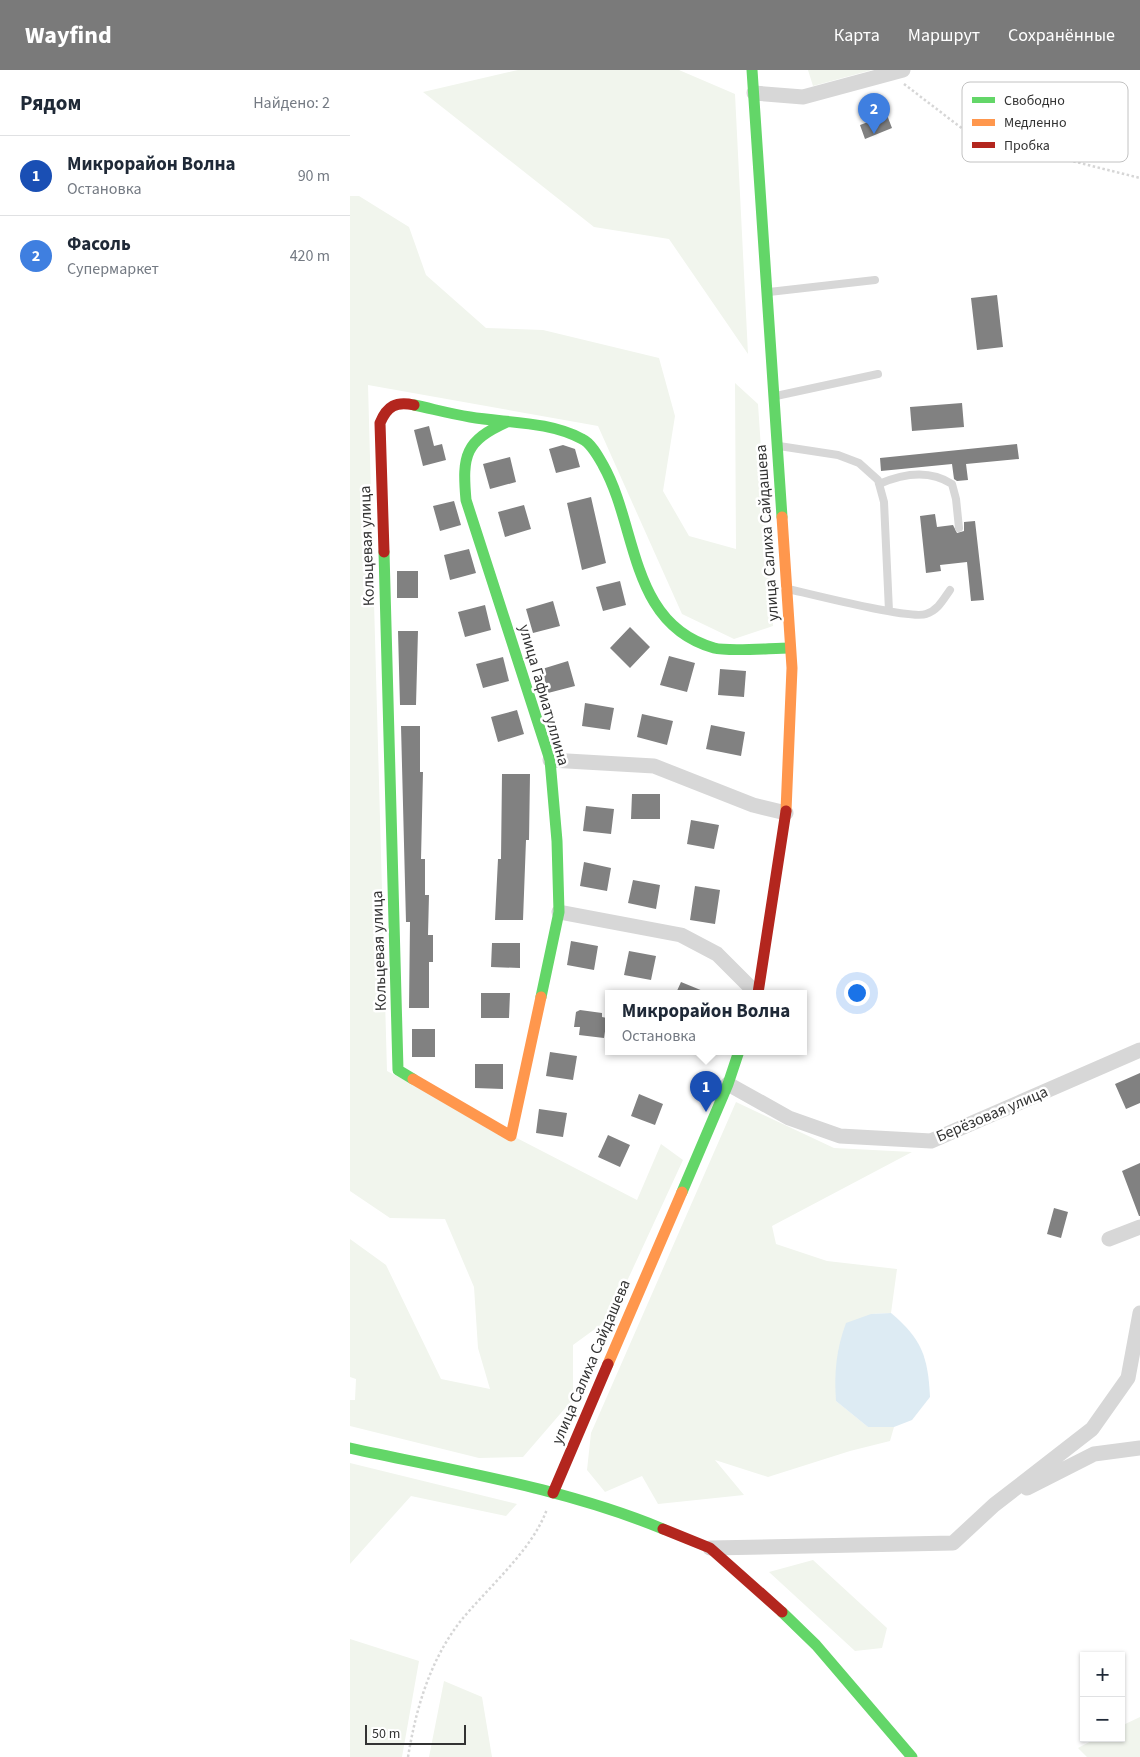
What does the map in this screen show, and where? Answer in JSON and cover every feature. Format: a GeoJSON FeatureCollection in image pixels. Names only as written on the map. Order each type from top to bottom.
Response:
{"type":"FeatureCollection","features":[{"type":"Feature","properties":{"kind":"street","name":"улица Салиха Сайдашева"},"geometry":{"type":"LineString","coordinates":[[752,70],[792,668],[786,812],[757,990]]}},
{"type":"Feature","properties":{"kind":"street"},"geometry":{"type":"LineString","coordinates":[[754,93],[804,97],[896,72]]}},
{"type":"Feature","properties":{"kind":"street","name":"Кольцевая улица"},"geometry":{"type":"LineString","coordinates":[[516,1120],[511,1136],[398,1070],[380,423],[385,411],[392,406],[408,404],[555,429],[583,439],[598,454],[610,479],[632,551],[649,592],[664,617],[684,634],[715,648],[790,648]]}},
{"type":"Feature","properties":{"kind":"street","name":"улица Гафиатуллина"},"geometry":{"type":"LineString","coordinates":[[507,422],[482,432],[468,449],[463,464],[466,500],[550,760],[557,840],[559,912],[516,1120]]}},
{"type":"Feature","properties":{"kind":"street"},"geometry":{"type":"LineString","coordinates":[[550,760],[654,766],[753,805],[786,812]]}},
{"type":"Feature","properties":{"kind":"street"},"geometry":{"type":"LineString","coordinates":[[559,912],[681,934],[717,954],[754,990]]}},
{"type":"Feature","properties":{"kind":"street","name":"Берёзовая улица"},"geometry":{"type":"LineString","coordinates":[[728,1084],[789,1118],[840,1136],[931,1141],[1140,1050]]}},
{"type":"Feature","properties":{"kind":"street","name":"улица Салиха Сайдашева"},"geometry":{"type":"LineString","coordinates":[[553,1493],[728,1084],[738,1055]]}},
{"type":"Feature","properties":{"kind":"street"},"geometry":{"type":"LineString","coordinates":[[1109,1239],[1140,1227]]}},
{"type":"Feature","properties":{"kind":"street"},"geometry":{"type":"LineString","coordinates":[[710,1548],[953,1543],[994,1505],[1092,1429],[1136,1376],[1140,1312]]}},
{"type":"Feature","properties":{"kind":"street"},"geometry":{"type":"LineString","coordinates":[[350,1448],[553,1493],[632,1516],[710,1548],[769,1599],[816,1645],[912,1757]]}},
{"type":"Feature","properties":{"kind":"street"},"geometry":{"type":"LineString","coordinates":[[994,1505],[1094,1454],[1140,1448]]}},
{"type":"Feature","properties":{"kind":"lane"},"geometry":{"type":"LineString","coordinates":[[767,292],[875,280]]}},
{"type":"Feature","properties":{"kind":"lane"},"geometry":{"type":"LineString","coordinates":[[774,396],[878,374]]}},
{"type":"Feature","properties":{"kind":"lane"},"geometry":{"type":"LineString","coordinates":[[777,446],[838,455],[859,463],[879,484],[884,502],[889,611]]}},
{"type":"Feature","properties":{"kind":"lane"},"geometry":{"type":"LineString","coordinates":[[879,484],[897,476],[925,475],[940,477],[952,484],[956,499],[959,528]]}},
{"type":"Feature","properties":{"kind":"lane"},"geometry":{"type":"LineString","coordinates":[[786,589],[905,615],[925,615],[940,605],[950,590]]}},
{"type":"Feature","properties":{"kind":"path"},"geometry":{"type":"LineString","coordinates":[[896,72],[962,128]]}},
{"type":"Feature","properties":{"kind":"path"},"geometry":{"type":"LineString","coordinates":[[1076,162],[1140,178]]}},
{"type":"Feature","properties":{"kind":"path"},"geometry":{"type":"LineString","coordinates":[[408,1757],[416,1710],[435,1662],[458,1624],[520,1553],[543,1521],[553,1493]]}},
{"type":"Feature","properties":{"kind":"shaded area"},"geometry":{"type":"Polygon","coordinates":[[[518,70],[679,70],[735,94],[748,354],[669,239],[594,227],[423,92],[518,70]]]}},
{"type":"Feature","properties":{"kind":"shaded area"},"geometry":{"type":"Polygon","coordinates":[[[808,70],[872,70],[813,86],[808,70]]]}},
{"type":"Feature","properties":{"kind":"shaded area"},"geometry":{"type":"Polygon","coordinates":[[[350,196],[359,196],[409,227],[426,275],[486,328],[543,330],[659,358],[675,416],[663,491],[689,536],[736,549],[735,383],[758,404],[773,626],[734,639],[682,614],[598,426],[368,385],[387,1071],[637,1200],[661,1144],[683,1160],[610,1318],[573,1345],[573,1399],[523,1457],[479,1458],[350,1426],[350,1400],[355,1400],[356,1379],[350,1377],[350,1239],[386,1265],[441,1379],[490,1389],[478,1348],[474,1287],[445,1219],[390,1218],[350,1191],[350,196]]]}},
{"type":"Feature","properties":{"kind":"shaded area"},"geometry":{"type":"Polygon","coordinates":[[[736,1102],[834,1148],[912,1152],[772,1226],[776,1244],[827,1261],[897,1269],[891,1313],[871,1314],[836,1401],[868,1427],[894,1427],[890,1441],[850,1451],[768,1477],[715,1460],[744,1495],[658,1504],[642,1476],[605,1492],[587,1470],[591,1433],[736,1102]]]}},
{"type":"Feature","properties":{"kind":"shaded area"},"geometry":{"type":"Polygon","coordinates":[[[891,1313],[910,1331],[921,1350],[925,1360],[930,1397],[912,1420],[894,1427],[868,1427],[836,1401],[835,1381],[838,1352],[846,1323],[871,1314],[891,1313]]]}},
{"type":"Feature","properties":{"kind":"shaded area"},"geometry":{"type":"Polygon","coordinates":[[[350,1463],[517,1504],[506,1516],[411,1496],[350,1564],[350,1463]]]}},
{"type":"Feature","properties":{"kind":"shaded area"},"geometry":{"type":"Polygon","coordinates":[[[813,1560],[887,1628],[882,1648],[855,1651],[769,1572],[813,1560]]]}},
{"type":"Feature","properties":{"kind":"shaded area"},"geometry":{"type":"Polygon","coordinates":[[[350,1639],[419,1661],[402,1757],[350,1757],[350,1639]]]}},
{"type":"Feature","properties":{"kind":"shaded area"},"geometry":{"type":"Polygon","coordinates":[[[444,1681],[482,1697],[492,1757],[429,1757],[444,1681]]]}},
{"type":"Feature","properties":{"kind":"shaded area"},"geometry":{"type":"Polygon","coordinates":[[[1140,1717],[1140,1757],[1087,1757],[1078,1748],[1089,1742],[1125,1742],[1125,1724],[1140,1717]]]}},
{"type":"Feature","properties":{"kind":"building"},"geometry":{"type":"Polygon","coordinates":[[[887,115],[892,128],[865,139],[860,125],[887,115]]]}},
{"type":"Feature","properties":{"kind":"building"},"geometry":{"type":"Polygon","coordinates":[[[997,295],[1003,347],[977,350],[971,298],[997,295]]]}},
{"type":"Feature","properties":{"kind":"building"},"geometry":{"type":"Polygon","coordinates":[[[962,403],[964,427],[912,431],[910,407],[962,403]]]}},
{"type":"Feature","properties":{"kind":"building"},"geometry":{"type":"Polygon","coordinates":[[[429,426],[434,446],[442,444],[446,460],[423,466],[414,430],[429,426]]]}},
{"type":"Feature","properties":{"kind":"building"},"geometry":{"type":"Polygon","coordinates":[[[1017,444],[1019,459],[966,464],[968,480],[957,481],[954,479],[952,464],[881,471],[880,458],[1017,444]]]}},
{"type":"Feature","properties":{"kind":"building"},"geometry":{"type":"Polygon","coordinates":[[[563,445],[575,449],[580,467],[556,473],[549,449],[563,445]]]}},
{"type":"Feature","properties":{"kind":"building"},"geometry":{"type":"Polygon","coordinates":[[[510,457],[516,482],[490,489],[483,464],[510,457]]]}},
{"type":"Feature","properties":{"kind":"building"},"geometry":{"type":"Polygon","coordinates":[[[591,497],[606,563],[582,570],[567,503],[591,497]]]}},
{"type":"Feature","properties":{"kind":"building"},"geometry":{"type":"Polygon","coordinates":[[[454,501],[461,525],[440,531],[433,506],[454,501]]]}},
{"type":"Feature","properties":{"kind":"building"},"geometry":{"type":"Polygon","coordinates":[[[524,505],[531,529],[505,537],[498,512],[524,505]]]}},
{"type":"Feature","properties":{"kind":"building"},"geometry":{"type":"Polygon","coordinates":[[[935,514],[937,527],[953,525],[957,533],[964,531],[964,522],[975,521],[984,600],[971,601],[967,562],[940,565],[941,571],[926,573],[920,516],[935,514]]]}},
{"type":"Feature","properties":{"kind":"building"},"geometry":{"type":"Polygon","coordinates":[[[469,549],[476,573],[450,580],[444,555],[469,549]]]}},
{"type":"Feature","properties":{"kind":"building"},"geometry":{"type":"Polygon","coordinates":[[[397,571],[418,571],[418,598],[397,598],[397,571]]]}},
{"type":"Feature","properties":{"kind":"building"},"geometry":{"type":"Polygon","coordinates":[[[620,581],[626,605],[603,611],[596,587],[620,581]]]}},
{"type":"Feature","properties":{"kind":"building"},"geometry":{"type":"Polygon","coordinates":[[[553,601],[560,626],[533,633],[526,609],[553,601]]]}},
{"type":"Feature","properties":{"kind":"building"},"geometry":{"type":"Polygon","coordinates":[[[485,605],[491,630],[465,637],[458,612],[485,605]]]}},
{"type":"Feature","properties":{"kind":"building"},"geometry":{"type":"Polygon","coordinates":[[[630,627],[650,647],[630,668],[610,648],[630,627]]]}},
{"type":"Feature","properties":{"kind":"building"},"geometry":{"type":"Polygon","coordinates":[[[398,631],[418,631],[416,705],[400,705],[398,631]]]}},
{"type":"Feature","properties":{"kind":"building"},"geometry":{"type":"Polygon","coordinates":[[[669,656],[695,663],[687,692],[660,685],[669,656]]]}},
{"type":"Feature","properties":{"kind":"building"},"geometry":{"type":"Polygon","coordinates":[[[503,657],[509,681],[483,688],[476,664],[503,657]]]}},
{"type":"Feature","properties":{"kind":"building"},"geometry":{"type":"Polygon","coordinates":[[[568,661],[575,686],[548,693],[542,669],[568,661]]]}},
{"type":"Feature","properties":{"kind":"building"},"geometry":{"type":"Polygon","coordinates":[[[720,669],[746,671],[744,697],[718,695],[720,669]]]}},
{"type":"Feature","properties":{"kind":"building"},"geometry":{"type":"Polygon","coordinates":[[[585,703],[614,708],[610,730],[582,726],[585,703]]]}},
{"type":"Feature","properties":{"kind":"building"},"geometry":{"type":"Polygon","coordinates":[[[517,710],[524,734],[498,742],[491,717],[517,710]]]}},
{"type":"Feature","properties":{"kind":"building"},"geometry":{"type":"Polygon","coordinates":[[[642,714],[673,721],[667,745],[637,737],[642,714]]]}},
{"type":"Feature","properties":{"kind":"building"},"geometry":{"type":"Polygon","coordinates":[[[711,725],[745,732],[741,756],[706,749],[711,725]]]}},
{"type":"Feature","properties":{"kind":"building"},"geometry":{"type":"Polygon","coordinates":[[[401,726],[420,726],[420,772],[423,772],[421,859],[425,859],[425,895],[429,895],[428,935],[433,935],[433,962],[429,962],[429,1008],[409,1008],[410,922],[406,922],[401,726]]]}},
{"type":"Feature","properties":{"kind":"building"},"geometry":{"type":"Polygon","coordinates":[[[502,774],[530,774],[529,840],[526,840],[523,920],[495,920],[498,859],[501,859],[502,774]]]}},
{"type":"Feature","properties":{"kind":"building"},"geometry":{"type":"Polygon","coordinates":[[[632,794],[660,794],[660,819],[631,819],[632,794]]]}},
{"type":"Feature","properties":{"kind":"building"},"geometry":{"type":"Polygon","coordinates":[[[586,806],[614,809],[611,834],[583,831],[586,806]]]}},
{"type":"Feature","properties":{"kind":"building"},"geometry":{"type":"Polygon","coordinates":[[[691,820],[719,825],[714,849],[687,844],[691,820]]]}},
{"type":"Feature","properties":{"kind":"building"},"geometry":{"type":"Polygon","coordinates":[[[584,862],[611,868],[607,891],[580,886],[584,862]]]}},
{"type":"Feature","properties":{"kind":"building"},"geometry":{"type":"Polygon","coordinates":[[[633,880],[660,885],[656,909],[628,903],[633,880]]]}},
{"type":"Feature","properties":{"kind":"building"},"geometry":{"type":"Polygon","coordinates":[[[695,886],[720,890],[715,924],[690,920],[695,886]]]}},
{"type":"Feature","properties":{"kind":"building"},"geometry":{"type":"Polygon","coordinates":[[[571,941],[598,946],[594,970],[567,965],[571,941]]]}},
{"type":"Feature","properties":{"kind":"building"},"geometry":{"type":"Polygon","coordinates":[[[492,943],[520,943],[520,968],[491,967],[492,943]]]}},
{"type":"Feature","properties":{"kind":"building"},"geometry":{"type":"Polygon","coordinates":[[[629,951],[656,956],[651,980],[624,975],[629,951]]]}},
{"type":"Feature","properties":{"kind":"building"},"geometry":{"type":"Polygon","coordinates":[[[681,982],[701,990],[677,990],[681,982]]]}},
{"type":"Feature","properties":{"kind":"building"},"geometry":{"type":"Polygon","coordinates":[[[481,993],[510,993],[509,1018],[481,1018],[481,993]]]}},
{"type":"Feature","properties":{"kind":"building"},"geometry":{"type":"Polygon","coordinates":[[[580,1010],[602,1013],[602,1017],[605,1018],[604,1038],[579,1035],[580,1027],[574,1027],[576,1012],[580,1010]]]}},
{"type":"Feature","properties":{"kind":"building"},"geometry":{"type":"Polygon","coordinates":[[[412,1029],[435,1029],[435,1057],[412,1057],[412,1029]]]}},
{"type":"Feature","properties":{"kind":"building"},"geometry":{"type":"Polygon","coordinates":[[[550,1052],[577,1056],[573,1080],[546,1076],[550,1052]]]}},
{"type":"Feature","properties":{"kind":"building"},"geometry":{"type":"Polygon","coordinates":[[[475,1064],[503,1064],[503,1089],[475,1088],[475,1064]]]}},
{"type":"Feature","properties":{"kind":"building"},"geometry":{"type":"Polygon","coordinates":[[[1140,1073],[1140,1103],[1126,1109],[1115,1084],[1140,1073]]]}},
{"type":"Feature","properties":{"kind":"building"},"geometry":{"type":"Polygon","coordinates":[[[639,1094],[663,1104],[655,1125],[631,1116],[639,1094]]]}},
{"type":"Feature","properties":{"kind":"building"},"geometry":{"type":"Polygon","coordinates":[[[539,1109],[567,1113],[563,1137],[536,1133],[539,1109]]]}},
{"type":"Feature","properties":{"kind":"building"},"geometry":{"type":"Polygon","coordinates":[[[608,1135],[630,1145],[620,1167],[598,1157],[608,1135]]]}},
{"type":"Feature","properties":{"kind":"building"},"geometry":{"type":"Polygon","coordinates":[[[1140,1163],[1140,1216],[1139,1216],[1122,1171],[1140,1163]]]}},
{"type":"Feature","properties":{"kind":"building"},"geometry":{"type":"Polygon","coordinates":[[[1054,1208],[1068,1212],[1061,1238],[1047,1234],[1054,1208]]]}},
{"type":"Feature","properties":{"kind":"traffic: fast"},"geometry":{"type":"LineString","coordinates":[[752,70],[782,517]]}},
{"type":"Feature","properties":{"kind":"traffic: fast"},"geometry":{"type":"LineString","coordinates":[[414,405],[470,417],[542,426],[569,433],[585,441],[603,465],[614,490],[640,571],[651,596],[666,618],[686,636],[714,648],[740,650],[790,648]]}},
{"type":"Feature","properties":{"kind":"traffic: fast"},"geometry":{"type":"LineString","coordinates":[[507,422],[482,436],[469,451],[466,461],[465,485],[466,500],[550,760],[557,841],[559,912],[541,997]]}},
{"type":"Feature","properties":{"kind":"traffic: fast"},"geometry":{"type":"LineString","coordinates":[[384,552],[398,1070],[413,1079]]}},
{"type":"Feature","properties":{"kind":"traffic: fast"},"geometry":{"type":"LineString","coordinates":[[682,1192],[728,1084],[738,1055]]}},
{"type":"Feature","properties":{"kind":"traffic: fast"},"geometry":{"type":"LineString","coordinates":[[350,1448],[548,1491],[587,1502],[663,1529]]}},
{"type":"Feature","properties":{"kind":"traffic: fast"},"geometry":{"type":"LineString","coordinates":[[782,1612],[816,1645],[912,1757]]}},
{"type":"Feature","properties":{"kind":"traffic: slow"},"geometry":{"type":"LineString","coordinates":[[782,517],[792,668],[786,811]]}},
{"type":"Feature","properties":{"kind":"traffic: slow"},"geometry":{"type":"LineString","coordinates":[[413,1079],[511,1136],[541,997]]}},
{"type":"Feature","properties":{"kind":"traffic: slow"},"geometry":{"type":"LineString","coordinates":[[608,1364],[682,1192]]}},
{"type":"Feature","properties":{"kind":"traffic: jam"},"geometry":{"type":"LineString","coordinates":[[384,552],[380,423],[386,412],[393,406],[397,404],[414,405]]}},
{"type":"Feature","properties":{"kind":"traffic: jam"},"geometry":{"type":"LineString","coordinates":[[758,990],[786,811]]}},
{"type":"Feature","properties":{"kind":"traffic: jam"},"geometry":{"type":"LineString","coordinates":[[553,1493],[608,1364]]}},
{"type":"Feature","properties":{"kind":"traffic: jam"},"geometry":{"type":"LineString","coordinates":[[663,1529],[710,1548],[782,1612]]}},
{"type":"Feature","properties":{"kind":"place","name":"Фасоль"},"geometry":{"type":"Point","coordinates":[874,134]}},
{"type":"Feature","properties":{"kind":"place","name":"Микрорайон Волна"},"geometry":{"type":"Point","coordinates":[706,1112]}}]}
